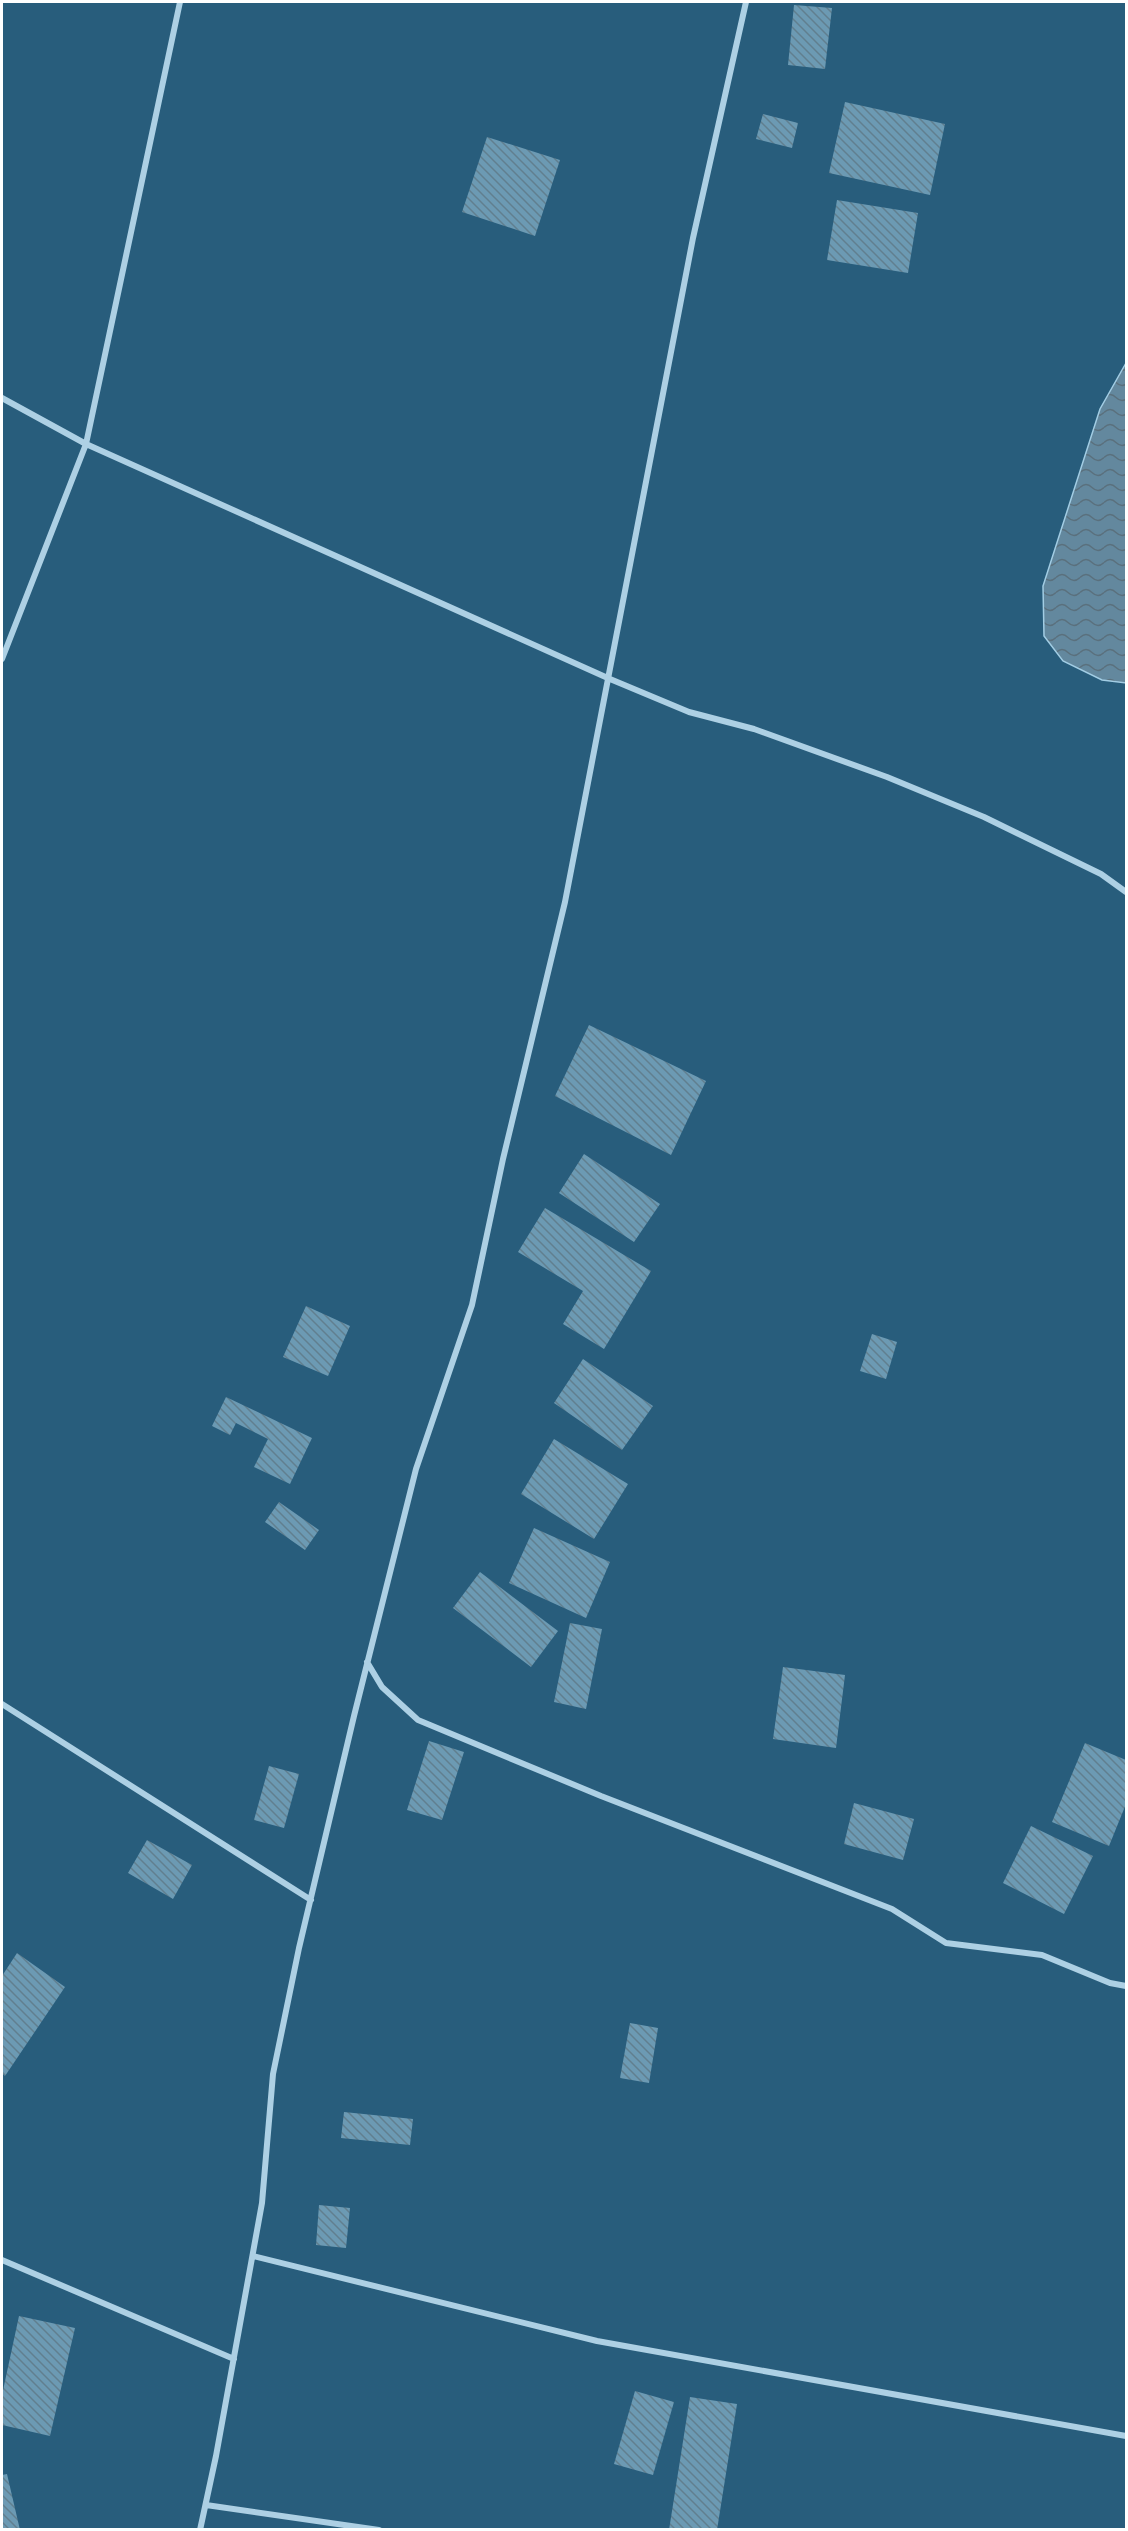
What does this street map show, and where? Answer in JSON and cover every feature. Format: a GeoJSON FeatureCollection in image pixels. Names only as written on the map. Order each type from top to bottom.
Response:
{"type":"FeatureCollection","features":[{"type":"Feature","properties":{"kind":"street"},"geometry":{"type":"LineString","coordinates":[[2,659],[86,444],[180,2]]}},
{"type":"Feature","properties":{"kind":"street"},"geometry":{"type":"LineString","coordinates":[[200,2529],[262,2203],[273,2074],[367,1662],[416,1469],[472,1305],[503,1159],[565,902],[610,679],[621,605],[693,238],[744,2]]}},
{"type":"Feature","properties":{"kind":"street"},"geometry":{"type":"LineString","coordinates":[[2,398],[86,444],[610,679],[689,712],[754,729],[887,777],[984,817],[1101,874],[1126,892]]}},
{"type":"Feature","properties":{"kind":"street"},"geometry":{"type":"LineString","coordinates":[[367,1662],[382,1687],[418,1720],[601,1796],[892,1909],[946,1943],[1042,1955],[1110,1983],[1126,1986]]}},
{"type":"Feature","properties":{"kind":"street"},"geometry":{"type":"LineString","coordinates":[[2,1704],[311,1900]]}},
{"type":"Feature","properties":{"kind":"street"},"geometry":{"type":"LineString","coordinates":[[253,2256],[597,2341],[1126,2436]]}},
{"type":"Feature","properties":{"kind":"street"},"geometry":{"type":"LineString","coordinates":[[2,2260],[234,2359]]}},
{"type":"Feature","properties":{"kind":"street"},"geometry":{"type":"LineString","coordinates":[[206,2505],[380,2529]]}},
{"type":"Feature","properties":{"kind":"water"},"geometry":{"type":"Polygon","coordinates":[[[1126,363],[1126,683],[1102,680],[1063,661],[1044,636],[1043,586],[1100,409],[1126,363]]]}},
{"type":"Feature","properties":{"kind":"building"},"geometry":{"type":"Polygon","coordinates":[[[794,5],[832,8],[825,69],[788,65],[794,5]]]}},
{"type":"Feature","properties":{"kind":"building"},"geometry":{"type":"Polygon","coordinates":[[[845,102],[945,124],[930,195],[829,173],[845,102]]]}},
{"type":"Feature","properties":{"kind":"building"},"geometry":{"type":"Polygon","coordinates":[[[763,114],[798,123],[792,148],[756,139],[763,114]]]}},
{"type":"Feature","properties":{"kind":"building"},"geometry":{"type":"Polygon","coordinates":[[[487,137],[560,160],[535,236],[462,212],[487,137]]]}},
{"type":"Feature","properties":{"kind":"building"},"geometry":{"type":"Polygon","coordinates":[[[837,200],[918,213],[908,273],[827,260],[837,200]]]}},
{"type":"Feature","properties":{"kind":"building"},"geometry":{"type":"Polygon","coordinates":[[[589,1025],[706,1081],[671,1155],[555,1096],[589,1025]]]}},
{"type":"Feature","properties":{"kind":"building"},"geometry":{"type":"Polygon","coordinates":[[[584,1154],[660,1204],[634,1242],[559,1193],[584,1154]]]}},
{"type":"Feature","properties":{"kind":"building"},"geometry":{"type":"Polygon","coordinates":[[[545,1208],[651,1271],[604,1349],[563,1324],[583,1291],[518,1252],[545,1208]]]}},
{"type":"Feature","properties":{"kind":"building"},"geometry":{"type":"Polygon","coordinates":[[[306,1306],[350,1326],[328,1376],[283,1357],[306,1306]]]}},
{"type":"Feature","properties":{"kind":"building"},"geometry":{"type":"Polygon","coordinates":[[[872,1334],[897,1342],[886,1379],[860,1371],[872,1334]]]}},
{"type":"Feature","properties":{"kind":"building"},"geometry":{"type":"Polygon","coordinates":[[[583,1359],[653,1406],[622,1450],[554,1403],[583,1359]]]}},
{"type":"Feature","properties":{"kind":"building"},"geometry":{"type":"Polygon","coordinates":[[[226,1397],[312,1438],[290,1484],[254,1467],[268,1439],[236,1423],[230,1435],[212,1426],[226,1397]]]}},
{"type":"Feature","properties":{"kind":"building"},"geometry":{"type":"Polygon","coordinates":[[[554,1439],[628,1484],[594,1539],[521,1494],[554,1439]]]}},
{"type":"Feature","properties":{"kind":"building"},"geometry":{"type":"Polygon","coordinates":[[[279,1502],[319,1530],[305,1550],[265,1522],[279,1502]]]}},
{"type":"Feature","properties":{"kind":"building"},"geometry":{"type":"Polygon","coordinates":[[[534,1528],[610,1562],[586,1618],[509,1583],[534,1528]]]}},
{"type":"Feature","properties":{"kind":"building"},"geometry":{"type":"Polygon","coordinates":[[[480,1572],[558,1631],[531,1667],[453,1608],[480,1572]]]}},
{"type":"Feature","properties":{"kind":"building"},"geometry":{"type":"Polygon","coordinates":[[[570,1623],[602,1629],[586,1709],[554,1702],[570,1623]]]}},
{"type":"Feature","properties":{"kind":"building"},"geometry":{"type":"Polygon","coordinates":[[[783,1667],[845,1675],[836,1748],[773,1739],[783,1667]]]}},
{"type":"Feature","properties":{"kind":"building"},"geometry":{"type":"Polygon","coordinates":[[[429,1741],[464,1752],[442,1820],[407,1810],[429,1741]]]}},
{"type":"Feature","properties":{"kind":"building"},"geometry":{"type":"Polygon","coordinates":[[[1085,1743],[1126,1760],[1126,1804],[1109,1846],[1052,1822],[1085,1743]]]}},
{"type":"Feature","properties":{"kind":"building"},"geometry":{"type":"Polygon","coordinates":[[[269,1766],[299,1774],[284,1828],[254,1820],[269,1766]]]}},
{"type":"Feature","properties":{"kind":"building"},"geometry":{"type":"Polygon","coordinates":[[[854,1803],[914,1819],[903,1860],[844,1844],[854,1803]]]}},
{"type":"Feature","properties":{"kind":"building"},"geometry":{"type":"Polygon","coordinates":[[[1031,1826],[1093,1856],[1064,1914],[1003,1883],[1031,1826]]]}},
{"type":"Feature","properties":{"kind":"building"},"geometry":{"type":"Polygon","coordinates":[[[147,1840],[192,1865],[173,1899],[128,1873],[147,1840]]]}},
{"type":"Feature","properties":{"kind":"building"},"geometry":{"type":"Polygon","coordinates":[[[17,1953],[65,1987],[5,2076],[2,2073],[2,1976],[17,1953]]]}},
{"type":"Feature","properties":{"kind":"building"},"geometry":{"type":"Polygon","coordinates":[[[630,2023],[658,2028],[649,2083],[620,2078],[630,2023]]]}},
{"type":"Feature","properties":{"kind":"building"},"geometry":{"type":"Polygon","coordinates":[[[344,2112],[413,2119],[410,2145],[341,2138],[344,2112]]]}},
{"type":"Feature","properties":{"kind":"building"},"geometry":{"type":"Polygon","coordinates":[[[319,2205],[350,2208],[346,2248],[316,2245],[319,2205]]]}},
{"type":"Feature","properties":{"kind":"building"},"geometry":{"type":"Polygon","coordinates":[[[19,2316],[75,2328],[50,2436],[2,2425],[2,2395],[19,2316]]]}},
{"type":"Feature","properties":{"kind":"building"},"geometry":{"type":"Polygon","coordinates":[[[635,2391],[674,2402],[653,2475],[614,2464],[635,2391]]]}},
{"type":"Feature","properties":{"kind":"building"},"geometry":{"type":"Polygon","coordinates":[[[690,2397],[737,2404],[717,2530],[669,2530],[690,2397]]]}},
{"type":"Feature","properties":{"kind":"building"},"geometry":{"type":"Polygon","coordinates":[[[7,2474],[20,2530],[2,2530],[2,2475],[7,2474]]]}}]}
